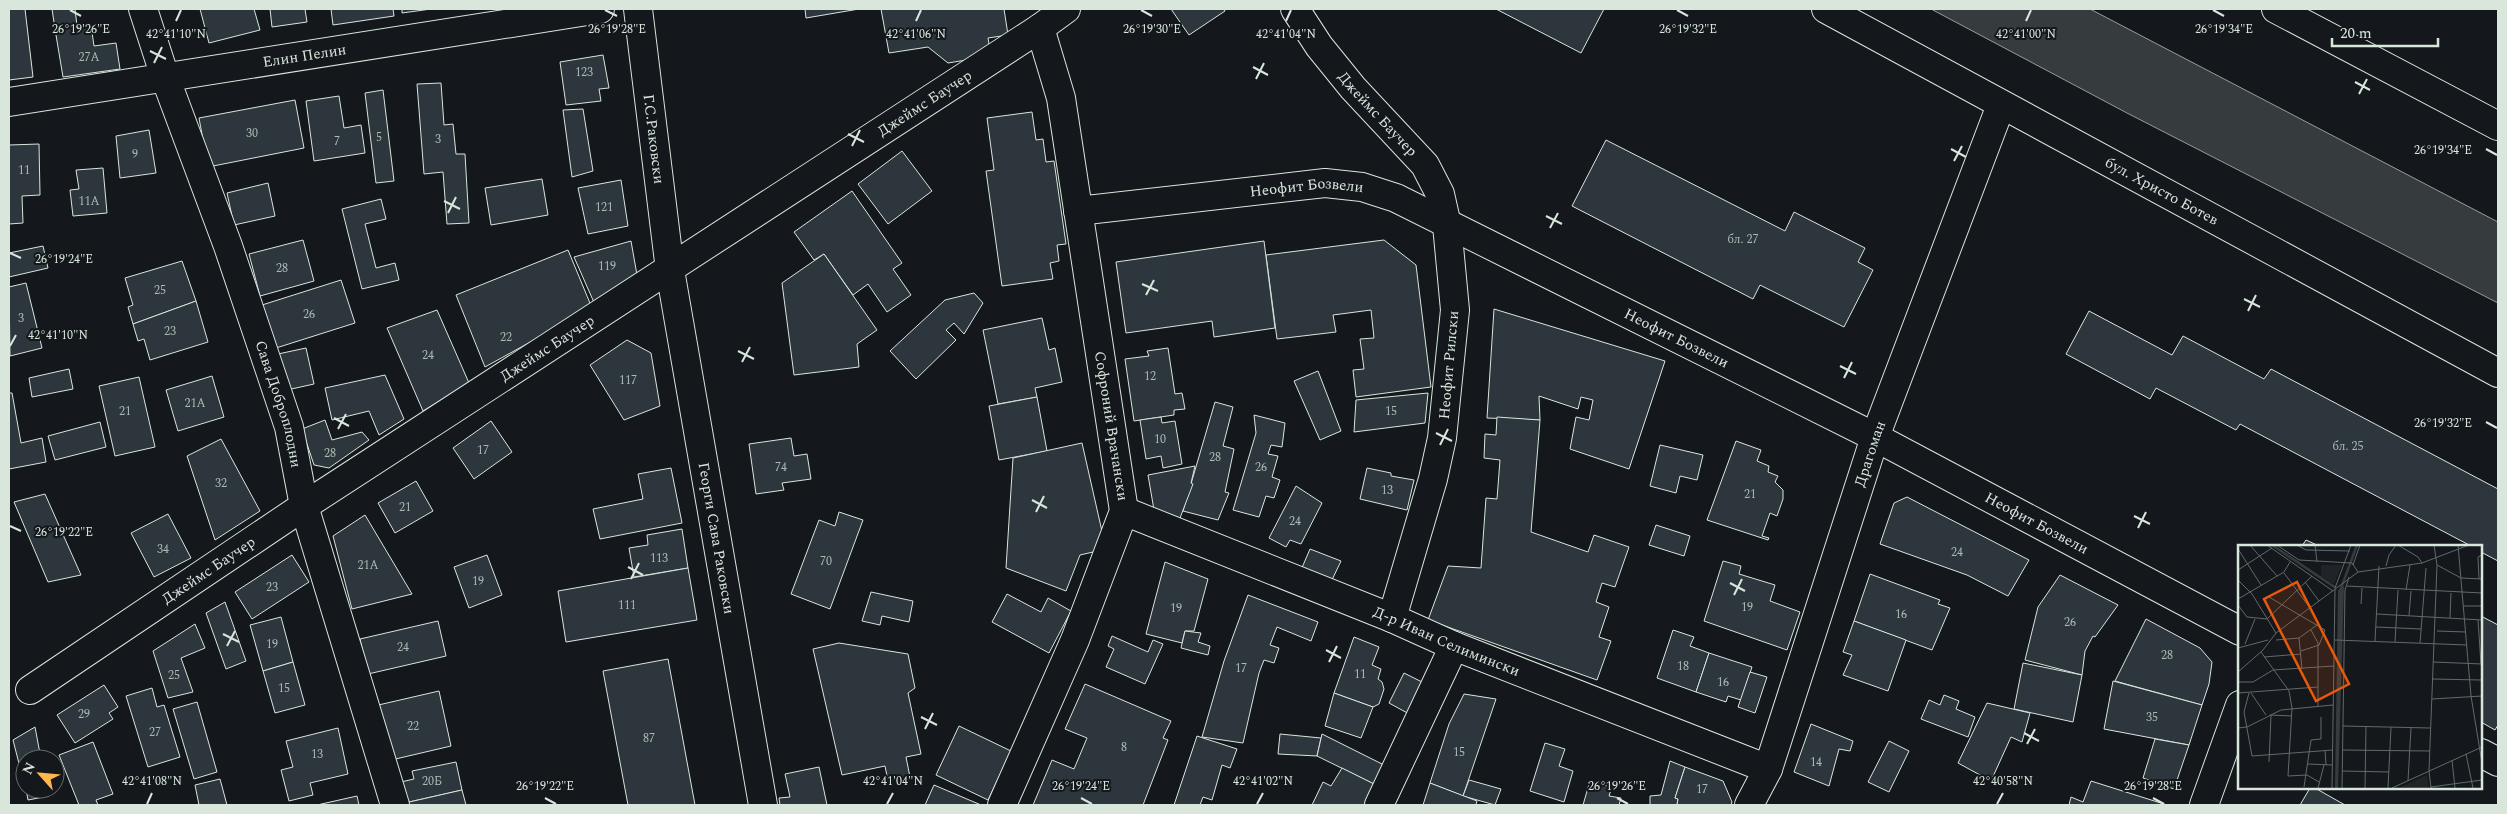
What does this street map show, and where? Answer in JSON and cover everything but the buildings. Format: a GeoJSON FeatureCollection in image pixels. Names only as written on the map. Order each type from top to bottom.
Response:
{"type":"FeatureCollection","features":[{"type":"Feature","properties":{"kind":"street","name":"Сава Доброплодни"},"geometry":{"type":"LineString","coordinates":[[143,9],[165,77],[228,246],[289,427],[304,506],[395,805]]}},
{"type":"Feature","properties":{"kind":"street","name":"Елин Пелин"},"geometry":{"type":"LineString","coordinates":[[9,102],[600,9]]}},
{"type":"Feature","properties":{"kind":"street","name":"Г.С.Раковски"},"geometry":{"type":"LineString","coordinates":[[638,9],[670,270]]}},
{"type":"Feature","properties":{"kind":"street","name":"Джеймс Баучер"},"geometry":{"type":"LineString","coordinates":[[30,690],[304,506],[670,270],[1040,28],[1066,9]]}},
{"type":"Feature","properties":{"kind":"street","name":"Джеймс Баучер"},"geometry":{"type":"LineString","coordinates":[[1295,9],[1319,46],[1353,88],[1425,165],[1440,194],[1446,225]]}},
{"type":"Feature","properties":{"kind":"street","name":"бул. Христо Ботев"},"geometry":{"type":"LineString","coordinates":[[1826,9],[2498,373]]}},
{"type":"Feature","properties":{"kind":"street"},"geometry":{"type":"LineString","coordinates":[[2276,9],[2498,126]]}},
{"type":"Feature","properties":{"kind":"street","name":"Софроний Врачански"},"geometry":{"type":"LineString","coordinates":[[1002,805],[1075,640],[1124,511],[1060,98],[1040,28]]}},
{"type":"Feature","properties":{"kind":"street","name":"Драгоман"},"geometry":{"type":"LineString","coordinates":[[1749,805],[1768,769],[1875,437],[2001,105]]}},
{"type":"Feature","properties":{"kind":"street","name":"Неофит Бозвели"},"geometry":{"type":"LineString","coordinates":[[1078,211],[1325,183],[1371,189],[1396,198],[1446,225],[1875,437],[2238,630]]}},
{"type":"Feature","properties":{"kind":"street","name":"Неофит Рилски"},"geometry":{"type":"LineString","coordinates":[[1392,618],[1433,479],[1442,438],[1455,310],[1446,225]]}},
{"type":"Feature","properties":{"kind":"street","name":"Георги Сава Раковски"},"geometry":{"type":"LineString","coordinates":[[670,270],[763,805]]}},
{"type":"Feature","properties":{"kind":"street","name":"Д-р Иван Селимински"},"geometry":{"type":"LineString","coordinates":[[1124,511],[1392,618],[1454,646],[1768,769]]}},
{"type":"Feature","properties":{"kind":"street"},"geometry":{"type":"LineString","coordinates":[[1379,805],[1454,646]]}},
{"type":"Feature","properties":{"kind":"street"},"geometry":{"type":"LineString","coordinates":[[2204,805],[2238,711]]}},
{"type":"Feature","properties":{"kind":"street"},"geometry":{"type":"LineString","coordinates":[[2482,754],[2498,762]]}},
{"type":"Feature","properties":{"kind":"shaded area"},"geometry":{"type":"Polygon","coordinates":[[[1931,9],[2090,9],[2498,222],[2498,303],[2127,113],[1931,9]]]}}]}
